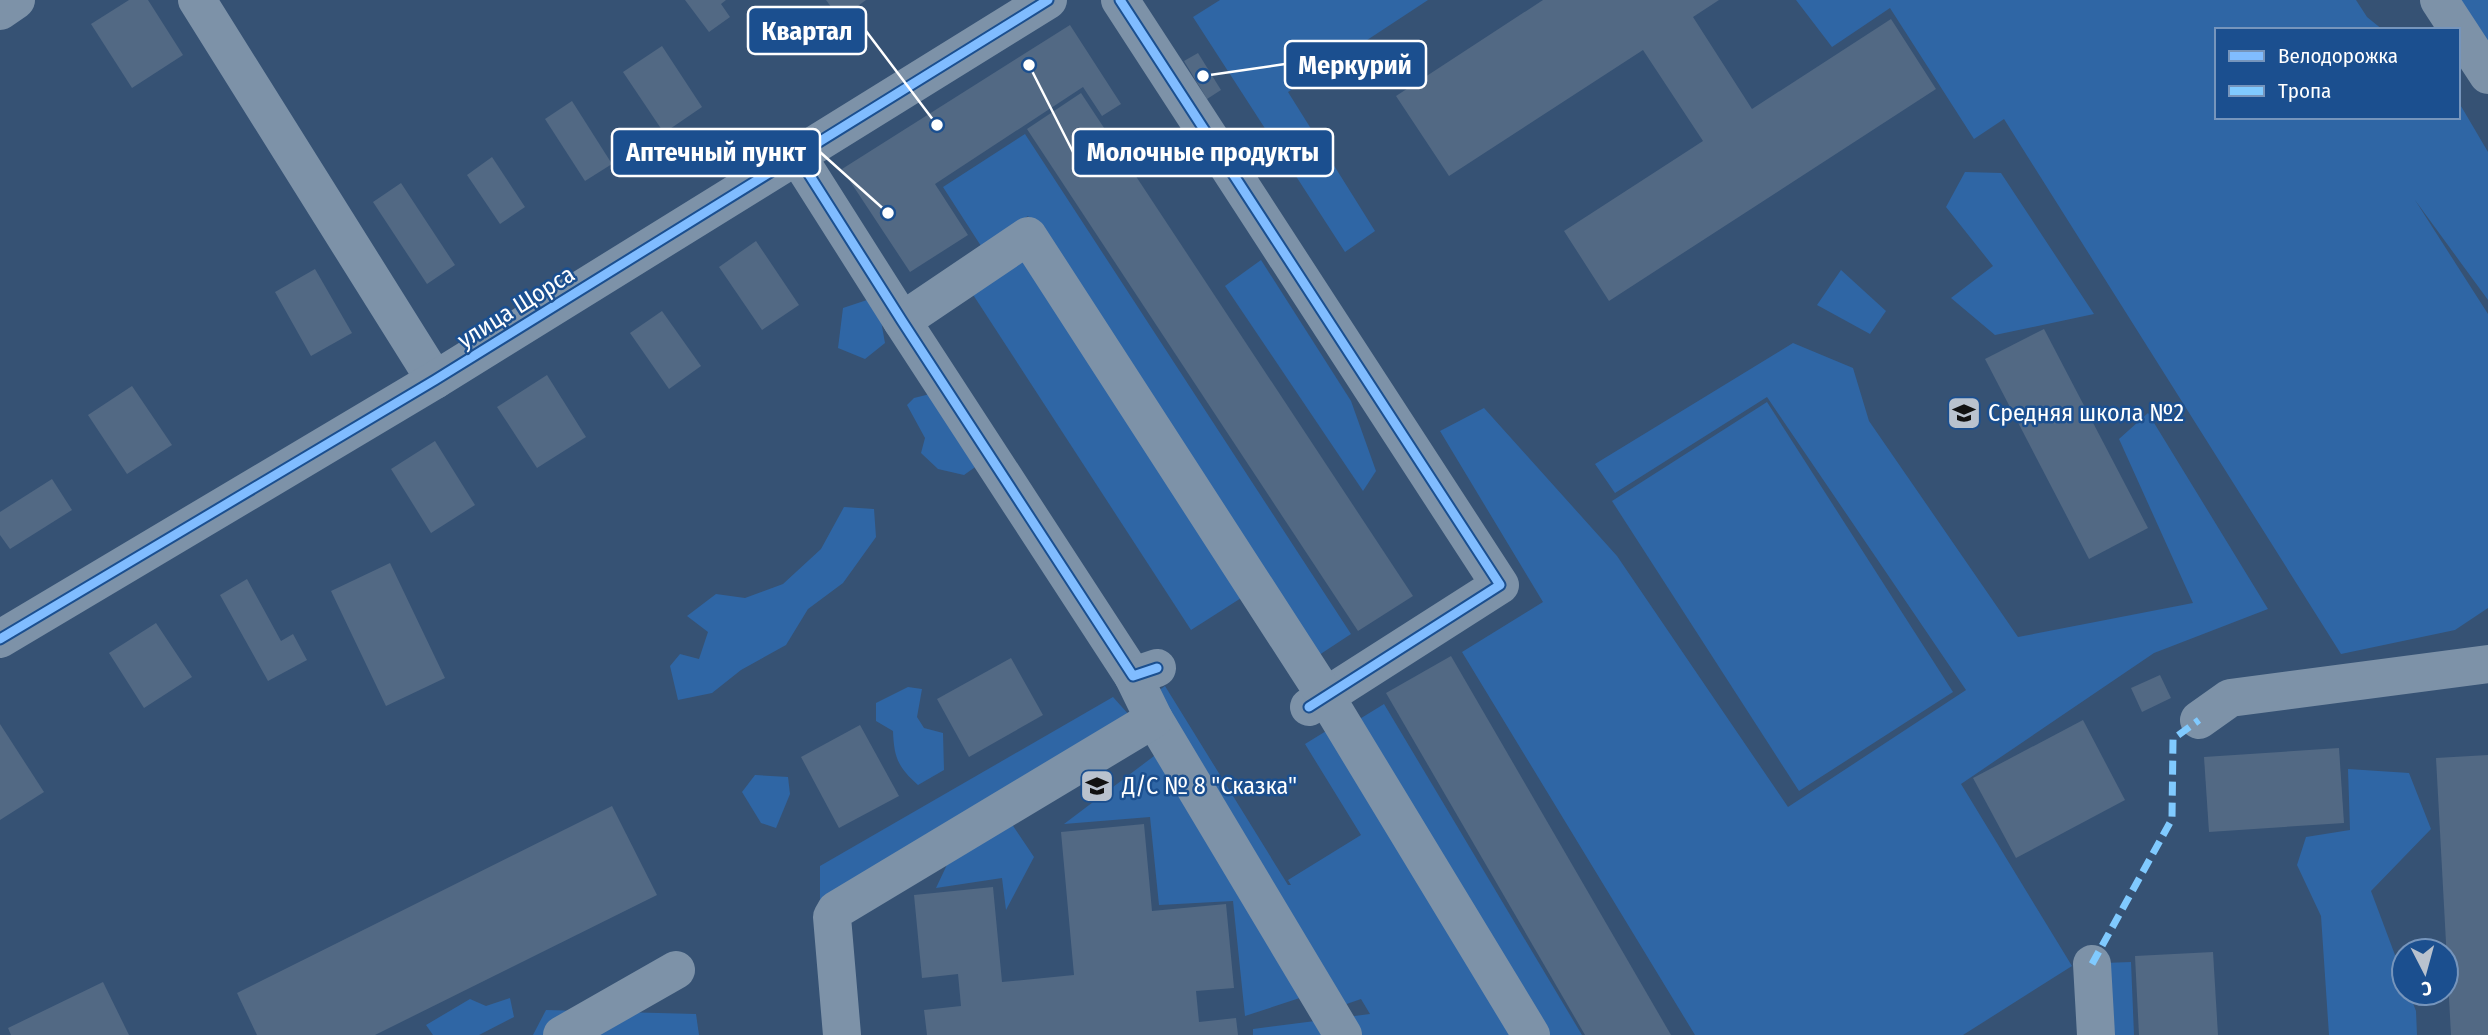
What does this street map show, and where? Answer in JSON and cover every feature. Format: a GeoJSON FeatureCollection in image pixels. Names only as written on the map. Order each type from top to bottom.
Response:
{"type":"FeatureCollection","features":[{"type":"Feature","properties":{"kind":"street"},"geometry":{"type":"LineString","coordinates":[[0,11],[16,0]]}},
{"type":"Feature","properties":{"kind":"street"},"geometry":{"type":"LineString","coordinates":[[197,0],[435,380]]}},
{"type":"Feature","properties":{"kind":"street","name":"улица Щорса"},"geometry":{"type":"LineString","coordinates":[[0,639],[435,380],[1048,0]]}},
{"type":"Feature","properties":{"kind":"street"},"geometry":{"type":"LineString","coordinates":[[1120,0],[1500,585],[1318,702]]}},
{"type":"Feature","properties":{"kind":"street"},"geometry":{"type":"LineString","coordinates":[[2439,0],[2457,28]]}},
{"type":"Feature","properties":{"kind":"street"},"geometry":{"type":"LineString","coordinates":[[2460,32],[2488,75]]}},
{"type":"Feature","properties":{"kind":"street"},"geometry":{"type":"LineString","coordinates":[[798,157],[902,321],[1145,672],[1154,719],[1343,1035]]}},
{"type":"Feature","properties":{"kind":"street"},"geometry":{"type":"LineString","coordinates":[[902,321],[1028,236],[1318,702],[1531,1035]]}},
{"type":"Feature","properties":{"kind":"street"},"geometry":{"type":"LineString","coordinates":[[2199,720],[2230,698],[2488,664]]}},
{"type":"Feature","properties":{"kind":"street"},"geometry":{"type":"LineString","coordinates":[[842,1035],[832,917],[836,910],[1154,719]]}},
{"type":"Feature","properties":{"kind":"street"},"geometry":{"type":"LineString","coordinates":[[2092,964],[2095,1035]]}},
{"type":"Feature","properties":{"kind":"street"},"geometry":{"type":"LineString","coordinates":[[562,1035],[676,970]]}},
{"type":"Feature","properties":{"kind":"shaded area"},"geometry":{"type":"Polygon","coordinates":[[[1220,0],[1428,0],[1288,92],[1375,231],[1345,252],[1193,17],[1220,0]]]}},
{"type":"Feature","properties":{"kind":"shaded area"},"geometry":{"type":"Polygon","coordinates":[[[1796,0],[2356,0],[2367,17],[2381,28],[2215,28],[2215,119],[2460,119],[2460,104],[2488,152],[2488,300],[2415,200],[2488,314],[2488,608],[2455,630],[2341,654],[2004,119],[1974,139],[1890,8],[1832,47],[1796,0]]]}},
{"type":"Feature","properties":{"kind":"shaded area"},"geometry":{"type":"Polygon","coordinates":[[[2454,0],[2488,0],[2488,51],[2454,0]]]}},
{"type":"Feature","properties":{"kind":"shaded area"},"geometry":{"type":"Polygon","coordinates":[[[1025,134],[1351,634],[1316,657],[1028,216],[981,246],[943,187],[1025,134]]]}},
{"type":"Feature","properties":{"kind":"shaded area"},"geometry":{"type":"Polygon","coordinates":[[[1965,172],[2001,173],[2094,314],[1995,335],[1951,298],[1993,266],[1946,207],[1965,172]]]}},
{"type":"Feature","properties":{"kind":"shaded area"},"geometry":{"type":"Polygon","coordinates":[[[1027,253],[1249,593],[1191,630],[970,290],[1027,253]]]}},
{"type":"Feature","properties":{"kind":"shaded area"},"geometry":{"type":"Polygon","coordinates":[[[1261,260],[1351,401],[1376,471],[1363,491],[1225,286],[1261,260]]]}},
{"type":"Feature","properties":{"kind":"shaded area"},"geometry":{"type":"Polygon","coordinates":[[[1841,270],[1886,311],[1870,334],[1817,305],[1841,270]]]}},
{"type":"Feature","properties":{"kind":"shaded area"},"geometry":{"type":"Polygon","coordinates":[[[867,300],[881,321],[885,343],[865,359],[838,348],[843,308],[867,300]]]}},
{"type":"Feature","properties":{"kind":"shaded area"},"geometry":{"type":"Polygon","coordinates":[[[1793,343],[1853,368],[1869,421],[2018,637],[2193,603],[2119,439],[2148,413],[2268,609],[2154,653],[1961,784],[2072,966],[1963,1035],[1695,1035],[1462,652],[1543,602],[1440,431],[1484,408],[1617,556],[1788,807],[1966,690],[1767,397],[1615,493],[1595,464],[1793,343]]]}},
{"type":"Feature","properties":{"kind":"shaded area"},"geometry":{"type":"Polygon","coordinates":[[[930,394],[978,465],[964,475],[938,469],[921,453],[925,438],[907,405],[914,398],[930,394]]]}},
{"type":"Feature","properties":{"kind":"shaded area"},"geometry":{"type":"Polygon","coordinates":[[[1767,402],[1953,692],[1799,791],[1612,501],[1767,402]]]}},
{"type":"Feature","properties":{"kind":"shaded area"},"geometry":{"type":"Polygon","coordinates":[[[844,507],[874,509],[876,537],[843,583],[808,609],[786,645],[741,670],[712,693],[678,700],[670,666],[680,654],[699,659],[708,632],[687,616],[716,594],[745,598],[783,584],[821,549],[844,507]]]}},
{"type":"Feature","properties":{"kind":"shaded area"},"geometry":{"type":"Polygon","coordinates":[[[1165,686],[1288,885],[1291,885],[1288,880],[1361,835],[1305,744],[1331,728],[1519,1035],[1253,1035],[1253,1029],[1370,1014],[1361,999],[1338,1007],[1150,697],[1165,686]]]}},
{"type":"Feature","properties":{"kind":"shaded area"},"geometry":{"type":"Polygon","coordinates":[[[908,687],[922,689],[917,717],[924,728],[943,733],[944,770],[918,785],[898,761],[893,731],[876,721],[876,703],[908,687]]]}},
{"type":"Feature","properties":{"kind":"shaded area"},"geometry":{"type":"Polygon","coordinates":[[[1113,697],[1130,716],[820,918],[820,866],[1113,697]]]}},
{"type":"Feature","properties":{"kind":"shaded area"},"geometry":{"type":"Polygon","coordinates":[[[1384,704],[1582,1035],[1546,1035],[1358,720],[1384,704]]]}},
{"type":"Feature","properties":{"kind":"shaded area"},"geometry":{"type":"Polygon","coordinates":[[[1158,753],[1312,994],[1245,1016],[1233,901],[1159,905],[1150,817],[1064,824],[1158,753]]]}},
{"type":"Feature","properties":{"kind":"shaded area"},"geometry":{"type":"Polygon","coordinates":[[[2348,769],[2409,773],[2431,829],[2371,891],[2390,942],[2390,1007],[2414,1007],[2417,1035],[2329,1035],[2321,916],[2297,865],[2306,837],[2350,830],[2348,769]]]}},
{"type":"Feature","properties":{"kind":"shaded area"},"geometry":{"type":"Polygon","coordinates":[[[755,775],[788,777],[790,794],[776,828],[761,823],[742,792],[755,775]]]}},
{"type":"Feature","properties":{"kind":"shaded area"},"geometry":{"type":"Polygon","coordinates":[[[1003,811],[1034,857],[1006,910],[1002,878],[936,888],[953,852],[1003,811]]]}},
{"type":"Feature","properties":{"kind":"shaded area"},"geometry":{"type":"Polygon","coordinates":[[[2131,962],[2134,1035],[2107,1035],[2104,963],[2131,962]]]}},
{"type":"Feature","properties":{"kind":"shaded area"},"geometry":{"type":"Polygon","coordinates":[[[510,998],[514,1017],[479,1035],[433,1035],[426,1025],[470,999],[486,1006],[510,998]]]}},
{"type":"Feature","properties":{"kind":"shaded area"},"geometry":{"type":"Polygon","coordinates":[[[546,1010],[696,1014],[699,1035],[533,1035],[546,1010]]]}},
{"type":"Feature","properties":{"kind":"building"},"geometry":{"type":"Polygon","coordinates":[[[129,0],[148,0],[183,55],[132,88],[91,24],[129,0]]]}},
{"type":"Feature","properties":{"kind":"building"},"geometry":{"type":"Polygon","coordinates":[[[685,0],[726,0],[721,4],[730,17],[709,32],[685,0]]]}},
{"type":"Feature","properties":{"kind":"building"},"geometry":{"type":"Polygon","coordinates":[[[826,0],[866,0],[840,19],[826,0]]]}},
{"type":"Feature","properties":{"kind":"building"},"geometry":{"type":"Polygon","coordinates":[[[1543,0],[1719,0],[1693,17],[1752,109],[1891,19],[1936,89],[1609,301],[1564,231],[1703,141],[1643,50],[1449,176],[1396,96],[1543,0]]]}},
{"type":"Feature","properties":{"kind":"building"},"geometry":{"type":"Polygon","coordinates":[[[1070,25],[1121,104],[1102,116],[1083,87],[935,184],[968,235],[910,272],[842,169],[1070,25]]]}},
{"type":"Feature","properties":{"kind":"building"},"geometry":{"type":"Polygon","coordinates":[[[662,46],[702,107],[664,133],[623,72],[662,46]]]}},
{"type":"Feature","properties":{"kind":"building"},"geometry":{"type":"Polygon","coordinates":[[[1198,53],[1221,90],[1207,99],[1184,61],[1198,53]]]}},
{"type":"Feature","properties":{"kind":"building"},"geometry":{"type":"Polygon","coordinates":[[[1081,93],[1413,596],[1358,631],[1027,129],[1081,93]]]}},
{"type":"Feature","properties":{"kind":"building"},"geometry":{"type":"Polygon","coordinates":[[[572,101],[612,164],[585,181],[545,119],[572,101]]]}},
{"type":"Feature","properties":{"kind":"building"},"geometry":{"type":"Polygon","coordinates":[[[492,157],[525,207],[500,224],[467,175],[492,157]]]}},
{"type":"Feature","properties":{"kind":"building"},"geometry":{"type":"Polygon","coordinates":[[[401,183],[455,265],[427,284],[373,202],[401,183]]]}},
{"type":"Feature","properties":{"kind":"building"},"geometry":{"type":"Polygon","coordinates":[[[756,241],[799,305],[762,330],[719,267],[756,241]]]}},
{"type":"Feature","properties":{"kind":"building"},"geometry":{"type":"Polygon","coordinates":[[[315,269],[352,333],[311,356],[275,292],[315,269]]]}},
{"type":"Feature","properties":{"kind":"building"},"geometry":{"type":"Polygon","coordinates":[[[662,311],[701,366],[669,389],[630,333],[662,311]]]}},
{"type":"Feature","properties":{"kind":"building"},"geometry":{"type":"Polygon","coordinates":[[[2044,329],[2148,528],[2089,559],[1985,359],[2044,329]]]}},
{"type":"Feature","properties":{"kind":"building"},"geometry":{"type":"Polygon","coordinates":[[[547,375],[586,437],[537,468],[497,407],[547,375]]]}},
{"type":"Feature","properties":{"kind":"building"},"geometry":{"type":"Polygon","coordinates":[[[132,386],[172,445],[127,474],[88,415],[132,386]]]}},
{"type":"Feature","properties":{"kind":"building"},"geometry":{"type":"Polygon","coordinates":[[[435,441],[475,505],[431,533],[391,469],[435,441]]]}},
{"type":"Feature","properties":{"kind":"building"},"geometry":{"type":"Polygon","coordinates":[[[52,479],[72,510],[10,549],[0,535],[0,512],[52,479]]]}},
{"type":"Feature","properties":{"kind":"building"},"geometry":{"type":"Polygon","coordinates":[[[390,563],[445,678],[386,706],[331,591],[390,563]]]}},
{"type":"Feature","properties":{"kind":"building"},"geometry":{"type":"Polygon","coordinates":[[[247,579],[281,641],[293,634],[307,660],[268,681],[220,595],[247,579]]]}},
{"type":"Feature","properties":{"kind":"building"},"geometry":{"type":"Polygon","coordinates":[[[156,623],[192,677],[144,708],[109,653],[156,623]]]}},
{"type":"Feature","properties":{"kind":"building"},"geometry":{"type":"Polygon","coordinates":[[[1451,656],[1671,1035],[1585,1035],[1386,693],[1451,656]]]}},
{"type":"Feature","properties":{"kind":"building"},"geometry":{"type":"Polygon","coordinates":[[[1011,658],[1043,715],[969,757],[937,699],[1011,658]]]}},
{"type":"Feature","properties":{"kind":"building"},"geometry":{"type":"Polygon","coordinates":[[[2160,675],[2171,698],[2142,712],[2131,688],[2160,675]]]}},
{"type":"Feature","properties":{"kind":"building"},"geometry":{"type":"Polygon","coordinates":[[[2083,720],[2125,800],[2016,858],[1973,778],[2083,720]]]}},
{"type":"Feature","properties":{"kind":"building"},"geometry":{"type":"Polygon","coordinates":[[[0,724],[44,792],[0,820],[0,724]]]}},
{"type":"Feature","properties":{"kind":"building"},"geometry":{"type":"Polygon","coordinates":[[[860,725],[899,796],[839,828],[801,757],[860,725]]]}},
{"type":"Feature","properties":{"kind":"building"},"geometry":{"type":"Polygon","coordinates":[[[2339,748],[2344,823],[2209,832],[2204,757],[2339,748]]]}},
{"type":"Feature","properties":{"kind":"building"},"geometry":{"type":"Polygon","coordinates":[[[2488,755],[2488,1035],[2451,1035],[2449,1007],[2460,1007],[2460,937],[2446,937],[2436,758],[2488,755]]]}},
{"type":"Feature","properties":{"kind":"building"},"geometry":{"type":"Polygon","coordinates":[[[612,806],[657,895],[375,1035],[257,1035],[237,993],[612,806]]]}},
{"type":"Feature","properties":{"kind":"building"},"geometry":{"type":"Polygon","coordinates":[[[1144,824],[1152,911],[1226,904],[1234,988],[1196,991],[1199,1022],[1236,1018],[1238,1035],[927,1035],[924,1010],[961,1006],[958,974],[922,978],[914,895],[993,887],[1002,982],[1074,975],[1061,832],[1144,824]]]}},
{"type":"Feature","properties":{"kind":"building"},"geometry":{"type":"Polygon","coordinates":[[[2213,952],[2218,1035],[2139,1035],[2135,956],[2213,952]]]}},
{"type":"Feature","properties":{"kind":"building"},"geometry":{"type":"Polygon","coordinates":[[[103,982],[129,1035],[11,1035],[8,1028],[103,982]]]}},
{"type":"Feature","properties":{"kind":"marked path"},"geometry":{"type":"LineString","coordinates":[[2092,964],[2172,819],[2173,739],[2199,720]]}},
{"type":"Feature","properties":{"kind":"cycle path"},"geometry":{"type":"LineString","coordinates":[[0,639],[435,380],[1048,0]]}},
{"type":"Feature","properties":{"kind":"cycle path"},"geometry":{"type":"LineString","coordinates":[[1120,0],[1500,585],[1309,707]]}},
{"type":"Feature","properties":{"kind":"cycle path"},"geometry":{"type":"LineString","coordinates":[[798,157],[1133,676],[1157,668]]}},
{"type":"Feature","properties":{"kind":"place","name":"Молочные продукты"},"geometry":{"type":"Point","coordinates":[1029,65]}},
{"type":"Feature","properties":{"kind":"place","name":"Меркурий"},"geometry":{"type":"Point","coordinates":[1203,76]}},
{"type":"Feature","properties":{"kind":"place","name":"Квартал"},"geometry":{"type":"Point","coordinates":[937,125]}},
{"type":"Feature","properties":{"kind":"place","name":"Аптечный пункт"},"geometry":{"type":"Point","coordinates":[888,213]}},
{"type":"Feature","properties":{"kind":"place","name":"Средняя школа №2"},"geometry":{"type":"Point","coordinates":[1964,413]}},
{"type":"Feature","properties":{"kind":"place","name":"Д/С № 8 \"Сказка\""},"geometry":{"type":"Point","coordinates":[1097,786]}}]}
